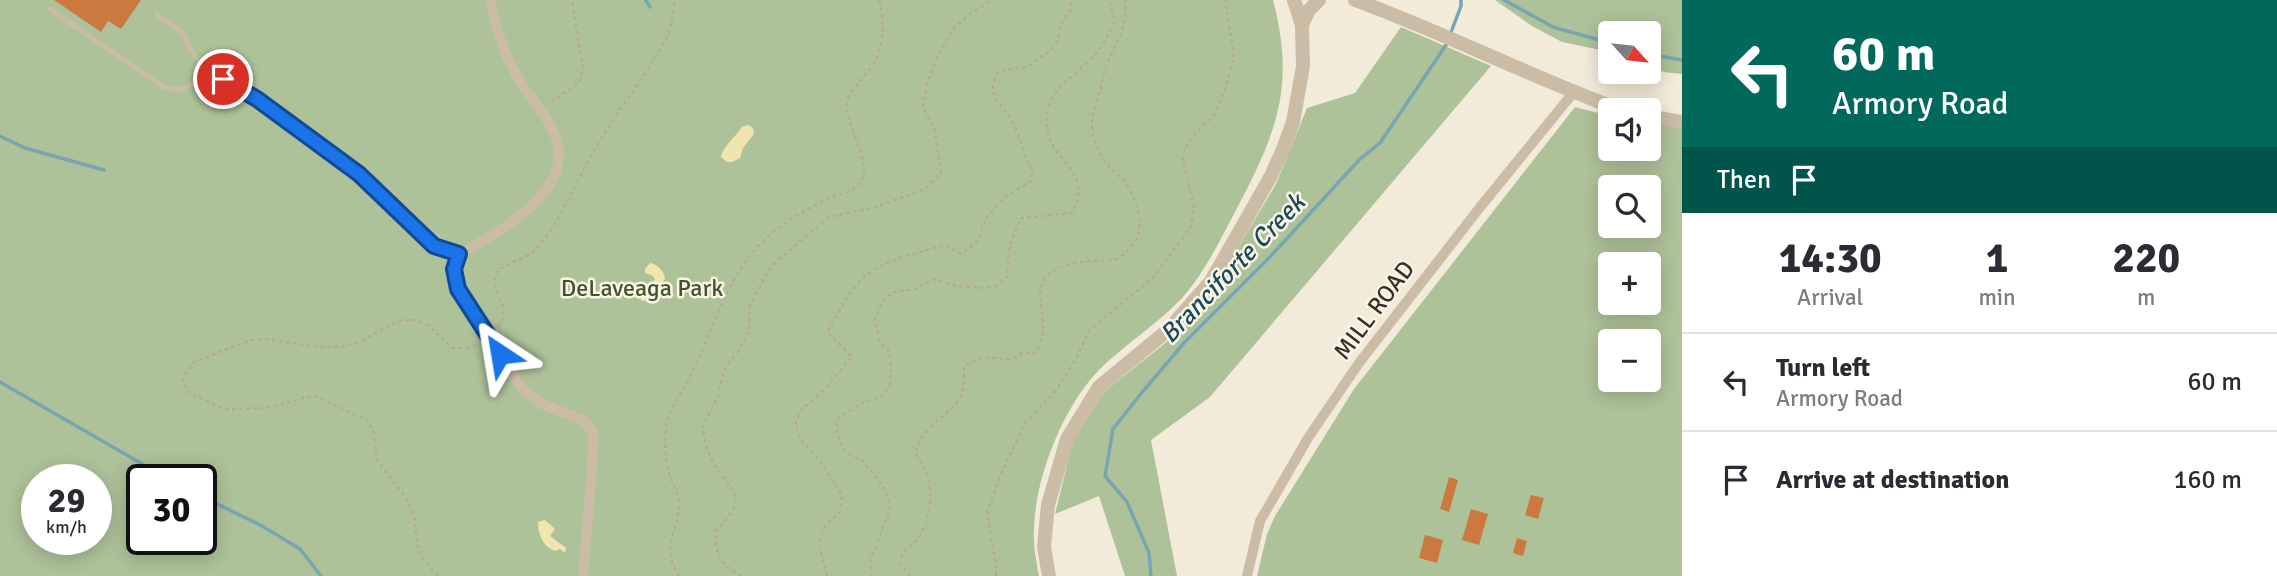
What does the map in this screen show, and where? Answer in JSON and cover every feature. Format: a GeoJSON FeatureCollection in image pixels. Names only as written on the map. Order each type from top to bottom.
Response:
{"type":"FeatureCollection","features":[{"type":"Feature","properties":{"kind":"street"},"geometry":{"type":"LineString","coordinates":[[490,0],[503,46],[519,80],[548,123],[559,147],[558,163],[540,198],[515,221],[459,254],[454,269],[458,289],[523,390],[542,404],[585,421],[593,433],[583,576]]}},
{"type":"Feature","properties":{"kind":"street"},"geometry":{"type":"LineString","coordinates":[[1049,576],[1044,547],[1048,505],[1067,439],[1099,387],[1168,330],[1211,281],[1283,149],[1295,113],[1303,66],[1302,25],[1294,0]]}},
{"type":"Feature","properties":{"kind":"street"},"geometry":{"type":"LineString","coordinates":[[1302,25],[1309,10],[1319,0]]}},
{"type":"Feature","properties":{"kind":"street"},"geometry":{"type":"LineString","coordinates":[[1355,0],[1399,16],[1598,102]]}},
{"type":"Feature","properties":{"kind":"street"},"geometry":{"type":"LineString","coordinates":[[205,69],[257,99],[359,174],[434,246],[459,254]]}},
{"type":"Feature","properties":{"kind":"street","name":"MILL ROAD"},"geometry":{"type":"LineString","coordinates":[[1247,576],[1260,522],[1308,438],[1359,363],[1573,93]]}},
{"type":"Feature","properties":{"kind":"street"},"geometry":{"type":"LineString","coordinates":[[1661,118],[1682,122]]}},
{"type":"Feature","properties":{"kind":"lane"},"geometry":{"type":"LineString","coordinates":[[50,9],[164,87],[175,91],[190,87],[205,69],[190,49],[183,33],[157,15]]}},
{"type":"Feature","properties":{"kind":"path"},"geometry":{"type":"LineString","coordinates":[[548,123],[551,117],[550,103],[579,83],[583,69],[572,0]]}},
{"type":"Feature","properties":{"kind":"path"},"geometry":{"type":"LineString","coordinates":[[438,576],[418,551],[414,515],[406,498],[377,460],[374,433],[367,420],[318,397],[307,397],[266,408],[224,409],[190,393],[184,386],[184,376],[189,366],[200,358],[255,339],[340,347],[360,342],[392,324],[409,320],[429,326],[453,348],[472,346],[489,336],[505,315],[495,286],[496,272],[531,253],[553,225],[599,141],[666,39],[675,0]]}},
{"type":"Feature","properties":{"kind":"path"},"geometry":{"type":"LineString","coordinates":[[679,576],[670,548],[679,505],[666,456],[665,435],[669,411],[690,377],[727,295],[756,249],[775,230],[824,201],[850,190],[862,180],[862,157],[847,103],[853,89],[873,66],[880,50],[883,24],[879,0]]}},
{"type":"Feature","properties":{"kind":"path"},"geometry":{"type":"LineString","coordinates":[[741,576],[728,569],[716,554],[715,531],[731,515],[736,499],[731,484],[711,459],[702,428],[718,396],[724,369],[750,331],[750,305],[772,265],[829,217],[875,207],[925,189],[941,172],[934,127],[923,108],[927,83],[939,53],[954,29],[970,13],[992,0]]}},
{"type":"Feature","properties":{"kind":"path"},"geometry":{"type":"LineString","coordinates":[[827,576],[819,540],[829,521],[840,512],[842,495],[815,454],[803,443],[795,425],[800,411],[824,390],[852,357],[827,332],[849,296],[868,274],[898,260],[945,245],[961,254],[977,242],[986,218],[1004,198],[1031,181],[1032,169],[1025,158],[1023,146],[993,91],[994,79],[999,71],[1029,66],[1049,51],[1057,42],[1062,23],[1070,12],[1071,0]]}},
{"type":"Feature","properties":{"kind":"path"},"geometry":{"type":"LineString","coordinates":[[872,576],[870,561],[890,510],[889,498],[863,461],[842,448],[836,428],[839,417],[866,401],[881,397],[890,385],[889,351],[880,342],[875,320],[883,300],[894,292],[915,289],[934,279],[969,287],[998,285],[1007,277],[1009,247],[1021,218],[1072,213],[1078,202],[1080,186],[1075,174],[1053,146],[1048,134],[1047,114],[1057,90],[1104,45],[1114,23],[1110,0]]}},
{"type":"Feature","properties":{"kind":"path"},"geometry":{"type":"LineString","coordinates":[[910,576],[900,562],[901,555],[920,535],[930,512],[929,477],[916,455],[917,444],[959,399],[965,382],[964,366],[981,358],[998,357],[1008,360],[1023,353],[1035,353],[1043,335],[1040,294],[1047,275],[1060,267],[1092,260],[1115,259],[1123,255],[1136,239],[1139,216],[1130,189],[1101,154],[1091,127],[1103,75],[1122,35],[1125,0]]}},
{"type":"Feature","properties":{"kind":"path"},"geometry":{"type":"LineString","coordinates":[[996,576],[987,513],[1025,422],[1054,393],[1075,361],[1090,329],[1152,279],[1191,227],[1194,207],[1182,156],[1191,137],[1214,116],[1226,86],[1234,56],[1225,0]]}},
{"type":"Feature","properties":{"kind":"green space","name":"DeLaveaga Park"},"geometry":{"type":"Polygon","coordinates":[[[0,0],[1273,0],[1283,61],[1282,87],[1270,137],[1260,162],[1216,248],[1191,288],[1163,316],[1099,370],[1086,385],[1063,423],[1046,466],[1036,509],[1034,541],[1039,576],[0,576],[0,0]]]}},
{"type":"Feature","properties":{"kind":"green space"},"geometry":{"type":"Polygon","coordinates":[[[1495,0],[1682,0],[1682,74],[1661,71],[1661,21],[1598,21],[1598,50],[1562,42],[1532,26],[1495,0]]]}},
{"type":"Feature","properties":{"kind":"green space"},"geometry":{"type":"Polygon","coordinates":[[[1401,27],[1491,66],[1210,397],[1151,440],[1177,576],[1125,576],[1099,496],[1055,514],[1073,440],[1104,392],[1169,340],[1217,283],[1276,184],[1307,108],[1355,93],[1401,27]]]}},
{"type":"Feature","properties":{"kind":"green space"},"geometry":{"type":"Polygon","coordinates":[[[1575,107],[1598,113],[1598,161],[1661,161],[1661,125],[1682,128],[1682,576],[1257,576],[1267,534],[1275,516],[1354,389],[1575,107]]]}},
{"type":"Feature","properties":{"kind":"sand"},"geometry":{"type":"Polygon","coordinates":[[[748,125],[753,128],[754,134],[743,148],[740,158],[727,162],[721,157],[724,150],[742,127],[748,125]]]}},
{"type":"Feature","properties":{"kind":"sand"},"geometry":{"type":"Polygon","coordinates":[[[650,263],[660,268],[665,278],[654,296],[642,301],[637,293],[639,288],[655,279],[645,273],[650,263]]]}},
{"type":"Feature","properties":{"kind":"sand"},"geometry":{"type":"Polygon","coordinates":[[[545,520],[555,529],[550,536],[566,548],[565,553],[560,549],[551,549],[542,540],[538,522],[545,520]]]}},
{"type":"Feature","properties":{"kind":"building"},"geometry":{"type":"Polygon","coordinates":[[[54,0],[141,0],[121,29],[108,21],[101,32],[54,0]]]}},
{"type":"Feature","properties":{"kind":"building"},"geometry":{"type":"Polygon","coordinates":[[[1449,477],[1458,480],[1449,512],[1440,509],[1449,477]]]}},
{"type":"Feature","properties":{"kind":"building"},"geometry":{"type":"Polygon","coordinates":[[[1531,495],[1544,498],[1538,519],[1525,515],[1531,495]]]}},
{"type":"Feature","properties":{"kind":"building"},"geometry":{"type":"Polygon","coordinates":[[[1471,509],[1488,514],[1479,545],[1462,540],[1471,509]]]}},
{"type":"Feature","properties":{"kind":"building"},"geometry":{"type":"Polygon","coordinates":[[[1425,535],[1443,540],[1437,563],[1419,558],[1425,535]]]}},
{"type":"Feature","properties":{"kind":"building"},"geometry":{"type":"Polygon","coordinates":[[[1517,538],[1527,541],[1523,556],[1513,553],[1517,538]]]}},
{"type":"Feature","properties":{"kind":"waterway"},"geometry":{"type":"LineString","coordinates":[[646,0],[650,7]]}},
{"type":"Feature","properties":{"kind":"waterway","name":"Branciforte Creek"},"geometry":{"type":"LineString","coordinates":[[1450,35],[1461,0]]}},
{"type":"Feature","properties":{"kind":"waterway"},"geometry":{"type":"LineString","coordinates":[[1504,0],[1553,27],[1598,40]]}},
{"type":"Feature","properties":{"kind":"waterway","name":"Branciforte Creek"},"geometry":{"type":"LineString","coordinates":[[1151,576],[1149,553],[1127,502],[1105,476],[1113,429],[1184,343],[1269,258],[1360,159],[1380,143],[1448,42]]}},
{"type":"Feature","properties":{"kind":"waterway"},"geometry":{"type":"LineString","coordinates":[[1661,56],[1682,60]]}},
{"type":"Feature","properties":{"kind":"waterway"},"geometry":{"type":"LineString","coordinates":[[0,136],[25,148],[104,170]]}},
{"type":"Feature","properties":{"kind":"waterway"},"geometry":{"type":"LineString","coordinates":[[0,382],[142,464]]}},
{"type":"Feature","properties":{"kind":"waterway"},"geometry":{"type":"LineString","coordinates":[[217,504],[300,549],[321,576]]}},
{"type":"Feature","properties":{"kind":"route"},"geometry":{"type":"LineString","coordinates":[[223,79],[257,99],[359,174],[434,246],[459,254],[454,269],[458,289],[500,354]]}}]}
